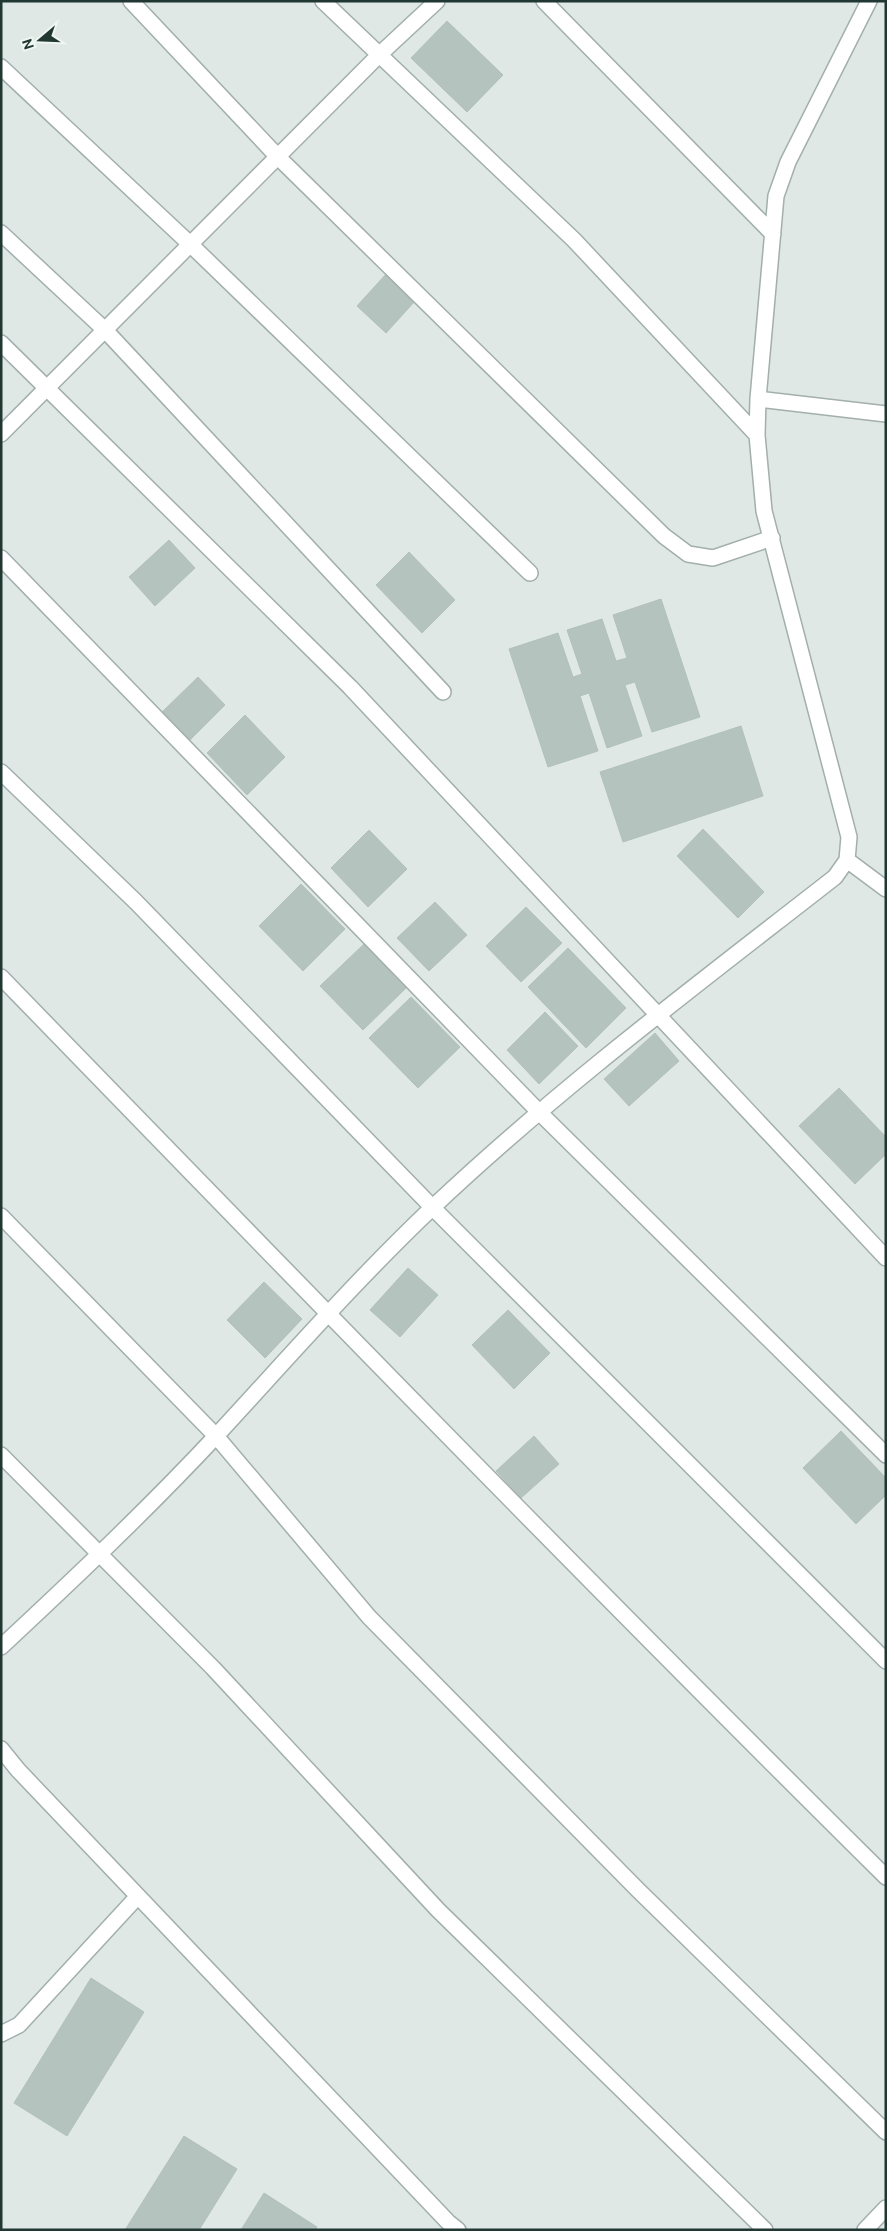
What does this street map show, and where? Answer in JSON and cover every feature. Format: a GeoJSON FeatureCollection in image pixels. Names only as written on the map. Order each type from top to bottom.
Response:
{"type":"FeatureCollection","features":[{"type":"Feature","properties":{"kind":"street"},"geometry":{"type":"LineString","coordinates":[[131,1],[278,157],[664,536],[688,554],[713,558],[772,538]]}},
{"type":"Feature","properties":{"kind":"street"},"geometry":{"type":"LineString","coordinates":[[322,1],[574,240],[757,435]]}},
{"type":"Feature","properties":{"kind":"street"},"geometry":{"type":"LineString","coordinates":[[1,434],[379,55],[437,1]]}},
{"type":"Feature","properties":{"kind":"street"},"geometry":{"type":"LineString","coordinates":[[544,1],[772,234]]}},
{"type":"Feature","properties":{"kind":"street"},"geometry":{"type":"LineString","coordinates":[[1,1647],[100,1554],[216,1436],[327,1314],[433,1208],[539,1112],[658,1015],[834,877],[847,860],[849,837],[764,511],[757,435],[758,399],[776,196],[788,162],[869,1]]}},
{"type":"Feature","properties":{"kind":"street"},"geometry":{"type":"LineString","coordinates":[[1,67],[190,244],[530,574]]}},
{"type":"Feature","properties":{"kind":"street"},"geometry":{"type":"LineString","coordinates":[[1,232],[104,330],[443,692]]}},
{"type":"Feature","properties":{"kind":"street"},"geometry":{"type":"LineString","coordinates":[[1,343],[47,386],[350,687],[886,1258]]}},
{"type":"Feature","properties":{"kind":"street"},"geometry":{"type":"LineString","coordinates":[[758,399],[886,414]]}},
{"type":"Feature","properties":{"kind":"street"},"geometry":{"type":"LineString","coordinates":[[1,558],[539,1112],[886,1455]]}},
{"type":"Feature","properties":{"kind":"street"},"geometry":{"type":"LineString","coordinates":[[1,772],[136,902],[433,1208],[886,1661]]}},
{"type":"Feature","properties":{"kind":"street"},"geometry":{"type":"LineString","coordinates":[[847,860],[886,889]]}},
{"type":"Feature","properties":{"kind":"street"},"geometry":{"type":"LineString","coordinates":[[1,977],[327,1314],[694,1687],[886,1877]]}},
{"type":"Feature","properties":{"kind":"street"},"geometry":{"type":"LineString","coordinates":[[1,1216],[216,1436],[369,1617],[638,1890],[886,2132]]}},
{"type":"Feature","properties":{"kind":"street"},"geometry":{"type":"LineString","coordinates":[[1,1456],[213,1668],[438,1910],[765,2230]]}},
{"type":"Feature","properties":{"kind":"street"},"geometry":{"type":"LineString","coordinates":[[1,1750],[458,2230]]}},
{"type":"Feature","properties":{"kind":"street"},"geometry":{"type":"LineString","coordinates":[[1,2034],[19,2025],[138,1896]]}},
{"type":"Feature","properties":{"kind":"street"},"geometry":{"type":"LineString","coordinates":[[865,2230],[886,2208]]}},
{"type":"Feature","properties":{"kind":"building"},"geometry":{"type":"Polygon","coordinates":[[[447,21],[503,75],[467,112],[411,58],[447,21]]]}},
{"type":"Feature","properties":{"kind":"building"},"geometry":{"type":"Polygon","coordinates":[[[387,273],[416,300],[386,333],[357,306],[387,273]]]}},
{"type":"Feature","properties":{"kind":"building"},"geometry":{"type":"Polygon","coordinates":[[[169,540],[195,568],[155,606],[129,577],[169,540]]]}},
{"type":"Feature","properties":{"kind":"building"},"geometry":{"type":"Polygon","coordinates":[[[409,552],[455,600],[422,633],[376,585],[409,552]]]}},
{"type":"Feature","properties":{"kind":"building"},"geometry":{"type":"Polygon","coordinates":[[[661,599],[700,717],[652,732],[635,682],[625,685],[642,736],[607,748],[589,693],[580,696],[598,751],[548,767],[509,649],[558,633],[573,677],[582,674],[567,630],[602,619],[616,661],[627,658],[613,615],[661,599]]]}},
{"type":"Feature","properties":{"kind":"building"},"geometry":{"type":"Polygon","coordinates":[[[198,677],[225,705],[187,743],[159,715],[198,677]]]}},
{"type":"Feature","properties":{"kind":"building"},"geometry":{"type":"Polygon","coordinates":[[[245,715],[285,757],[247,795],[207,753],[245,715]]]}},
{"type":"Feature","properties":{"kind":"building"},"geometry":{"type":"Polygon","coordinates":[[[741,726],[763,796],[623,842],[600,772],[741,726]]]}},
{"type":"Feature","properties":{"kind":"building"},"geometry":{"type":"Polygon","coordinates":[[[703,829],[764,892],[738,918],[677,856],[703,829]]]}},
{"type":"Feature","properties":{"kind":"building"},"geometry":{"type":"Polygon","coordinates":[[[369,830],[407,869],[368,907],[331,868],[369,830]]]}},
{"type":"Feature","properties":{"kind":"building"},"geometry":{"type":"Polygon","coordinates":[[[301,884],[345,929],[303,971],[259,926],[301,884]]]}},
{"type":"Feature","properties":{"kind":"building"},"geometry":{"type":"Polygon","coordinates":[[[435,902],[467,935],[429,971],[397,938],[435,902]]]}},
{"type":"Feature","properties":{"kind":"building"},"geometry":{"type":"Polygon","coordinates":[[[526,907],[562,943],[521,982],[486,946],[526,907]]]}},
{"type":"Feature","properties":{"kind":"building"},"geometry":{"type":"Polygon","coordinates":[[[364,944],[406,988],[363,1030],[320,986],[364,944]]]}},
{"type":"Feature","properties":{"kind":"building"},"geometry":{"type":"Polygon","coordinates":[[[568,948],[626,1008],[586,1048],[528,987],[568,948]]]}},
{"type":"Feature","properties":{"kind":"building"},"geometry":{"type":"Polygon","coordinates":[[[411,997],[460,1047],[418,1088],[369,1038],[411,997]]]}},
{"type":"Feature","properties":{"kind":"building"},"geometry":{"type":"Polygon","coordinates":[[[545,1012],[578,1046],[539,1084],[507,1050],[545,1012]]]}},
{"type":"Feature","properties":{"kind":"building"},"geometry":{"type":"Polygon","coordinates":[[[655,1033],[679,1061],[629,1106],[604,1079],[655,1033]]]}},
{"type":"Feature","properties":{"kind":"building"},"geometry":{"type":"Polygon","coordinates":[[[839,1088],[886,1137],[886,1154],[855,1184],[799,1126],[839,1088]]]}},
{"type":"Feature","properties":{"kind":"building"},"geometry":{"type":"Polygon","coordinates":[[[408,1268],[438,1295],[400,1337],[370,1310],[408,1268]]]}},
{"type":"Feature","properties":{"kind":"building"},"geometry":{"type":"Polygon","coordinates":[[[264,1282],[302,1319],[265,1358],[227,1320],[264,1282]]]}},
{"type":"Feature","properties":{"kind":"building"},"geometry":{"type":"Polygon","coordinates":[[[508,1310],[550,1353],[514,1389],[472,1345],[508,1310]]]}},
{"type":"Feature","properties":{"kind":"building"},"geometry":{"type":"Polygon","coordinates":[[[841,1431],[886,1478],[886,1495],[856,1524],[803,1468],[841,1431]]]}},
{"type":"Feature","properties":{"kind":"building"},"geometry":{"type":"Polygon","coordinates":[[[534,1436],[559,1464],[521,1498],[496,1471],[534,1436]]]}},
{"type":"Feature","properties":{"kind":"building"},"geometry":{"type":"Polygon","coordinates":[[[91,1978],[144,2012],[67,2136],[14,2103],[91,1978]]]}},
{"type":"Feature","properties":{"kind":"building"},"geometry":{"type":"Polygon","coordinates":[[[184,2136],[237,2169],[199,2230],[125,2230],[184,2136]]]}},
{"type":"Feature","properties":{"kind":"building"},"geometry":{"type":"Polygon","coordinates":[[[264,2193],[317,2227],[315,2230],[241,2230],[264,2193]]]}}]}
